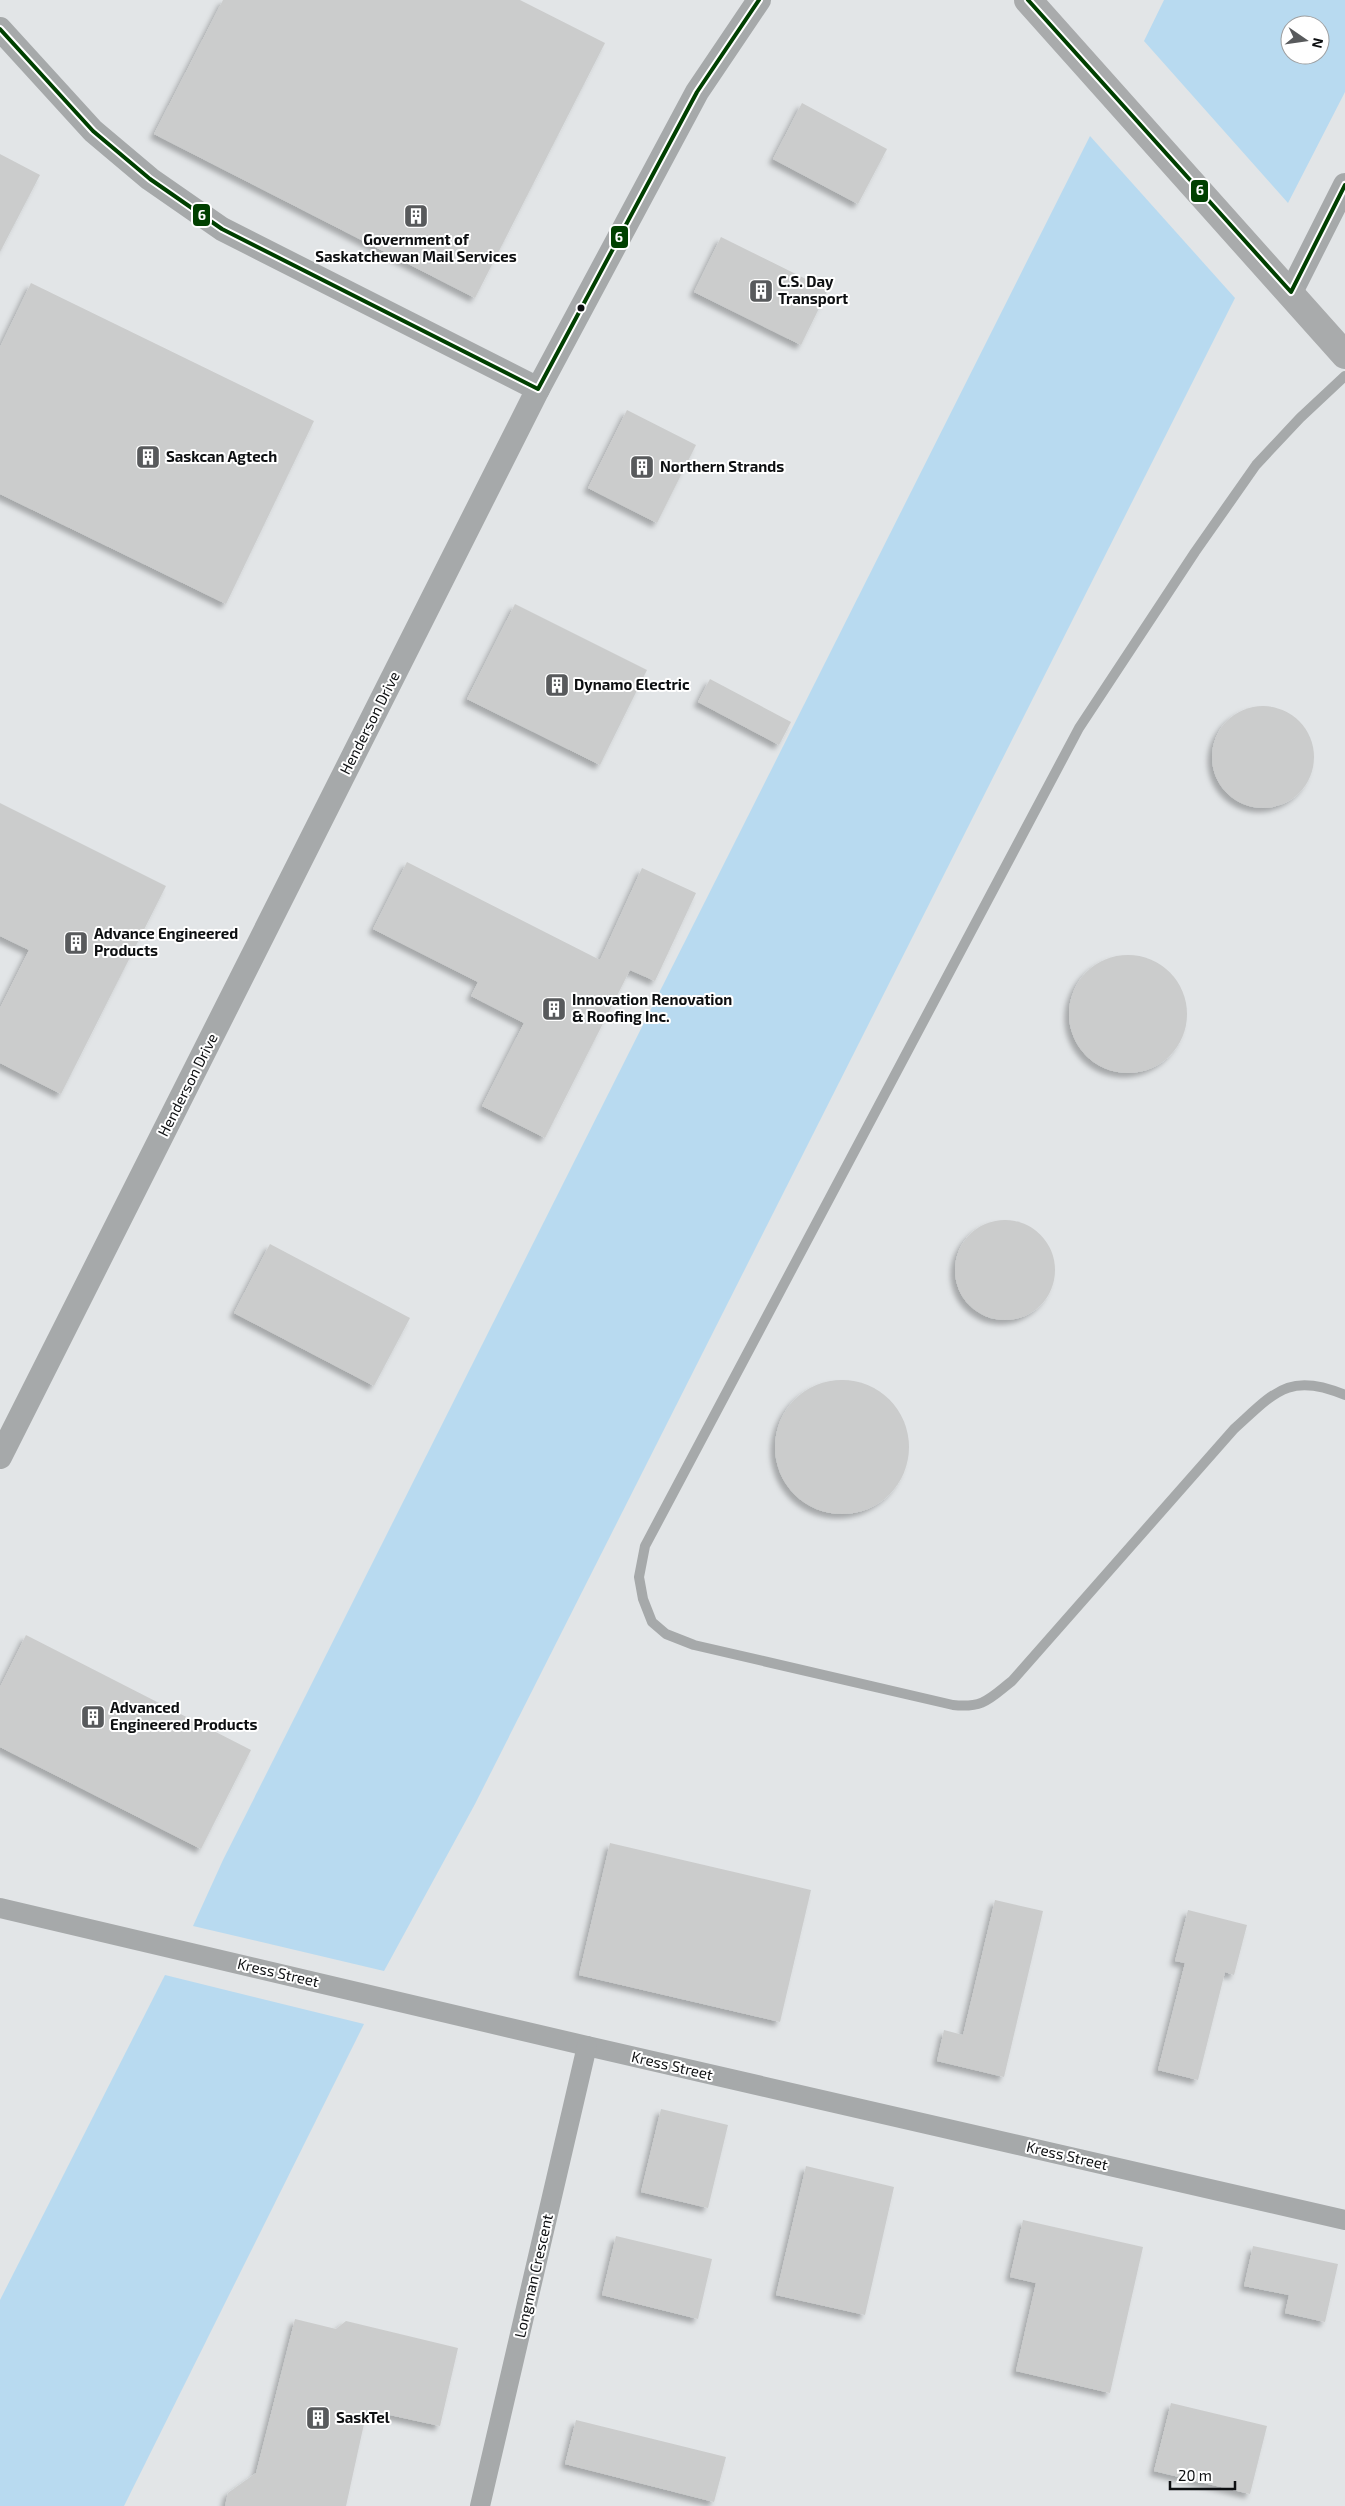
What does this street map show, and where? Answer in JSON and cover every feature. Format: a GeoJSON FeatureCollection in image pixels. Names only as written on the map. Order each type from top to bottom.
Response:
{"type":"FeatureCollection","features":[{"type":"Feature","properties":{"kind":"main road"},"geometry":{"type":"LineString","coordinates":[[1028,0],[1291,292],[1345,355]]}},
{"type":"Feature","properties":{"kind":"street","name":"Henderson Drive"},"geometry":{"type":"LineString","coordinates":[[0,1457],[538,389],[697,92],[759,0]]}},
{"type":"Feature","properties":{"kind":"street"},"geometry":{"type":"LineString","coordinates":[[0,29],[93,131],[150,179],[222,229],[538,389]]}},
{"type":"Feature","properties":{"kind":"street"},"geometry":{"type":"LineString","coordinates":[[1291,292],[1345,185]]}},
{"type":"Feature","properties":{"kind":"street","name":"Kress Street"},"geometry":{"type":"LineString","coordinates":[[0,1908],[587,2046],[1345,2220]]}},
{"type":"Feature","properties":{"kind":"street","name":"Longman Crescent"},"geometry":{"type":"LineString","coordinates":[[480,2506],[587,2046]]}},
{"type":"Feature","properties":{"kind":"lane"},"geometry":{"type":"LineString","coordinates":[[1345,376],[1300,418],[1256,464],[1195,552],[1079,728],[645,1546],[639,1577],[643,1599],[652,1622],[666,1634],[694,1645],[953,1705],[973,1707],[986,1701],[1012,1681],[1234,1429],[1275,1392],[1297,1384],[1328,1388],[1345,1395]]}},
{"type":"Feature","properties":{"kind":"shaded area"},"geometry":{"type":"Polygon","coordinates":[[[1164,0],[1345,0],[1345,92],[1288,203],[1144,41],[1164,0]]]}},
{"type":"Feature","properties":{"kind":"shaded area"},"geometry":{"type":"Polygon","coordinates":[[[1090,136],[1235,298],[475,1804],[384,1971],[193,1926],[223,1860],[1090,136]]]}},
{"type":"Feature","properties":{"kind":"shaded area"},"geometry":{"type":"Polygon","coordinates":[[[165,1975],[364,2024],[124,2506],[0,2506],[0,2300],[165,1975]]]}},
{"type":"Feature","properties":{"kind":"building","name":"Government of Saskatchewan Mail Services"},"geometry":{"type":"Polygon","coordinates":[[[223,0],[520,0],[605,43],[475,298],[154,134],[223,0]]]}},
{"type":"Feature","properties":{"kind":"building"},"geometry":{"type":"Polygon","coordinates":[[[802,103],[887,149],[858,204],[773,159],[802,103]]]}},
{"type":"Feature","properties":{"kind":"building"},"geometry":{"type":"Polygon","coordinates":[[[0,154],[40,175],[0,252],[0,154]]]}},
{"type":"Feature","properties":{"kind":"building","name":"C.S. Day Transport"},"geometry":{"type":"Polygon","coordinates":[[[721,237],[828,290],[801,345],[694,292],[721,237]]]}},
{"type":"Feature","properties":{"kind":"building","name":"Saskcan Agtech"},"geometry":{"type":"Polygon","coordinates":[[[31,283],[314,421],[226,604],[0,494],[0,347],[31,283]]]}},
{"type":"Feature","properties":{"kind":"building","name":"Northern Strands"},"geometry":{"type":"Polygon","coordinates":[[[627,410],[696,445],[657,523],[588,488],[627,410]]]}},
{"type":"Feature","properties":{"kind":"building","name":"Dynamo Electric"},"geometry":{"type":"Polygon","coordinates":[[[515,604],[647,670],[600,765],[467,699],[515,604]]]}},
{"type":"Feature","properties":{"kind":"building"},"geometry":{"type":"Polygon","coordinates":[[[710,679],[791,722],[779,745],[698,702],[710,679]]]}},
{"type":"Feature","properties":{"kind":"building"},"geometry":{"type":"Polygon","coordinates":[[[1263,706],[1282,710],[1299,721],[1310,738],[1314,757],[1310,776],[1299,793],[1282,804],[1263,808],[1244,804],[1227,793],[1216,776],[1212,757],[1216,738],[1227,721],[1244,710],[1263,706]]]}},
{"type":"Feature","properties":{"kind":"building","name":"Advance Engineered Products"},"geometry":{"type":"Polygon","coordinates":[[[0,803],[166,886],[61,1094],[0,1063],[0,1008],[29,950],[0,936],[0,803]]]}},
{"type":"Feature","properties":{"kind":"building","name":"Innovation Renovation & Roofing Inc."},"geometry":{"type":"Polygon","coordinates":[[[407,862],[600,960],[642,868],[696,893],[655,981],[630,970],[545,1138],[482,1106],[524,1023],[471,996],[478,982],[373,929],[407,862]]]}},
{"type":"Feature","properties":{"kind":"building"},"geometry":{"type":"Polygon","coordinates":[[[1128,955],[1140,956],[1151,960],[1170,972],[1182,991],[1186,1002],[1186,1026],[1182,1037],[1170,1056],[1151,1068],[1140,1072],[1128,1073],[1116,1072],[1105,1068],[1086,1056],[1074,1037],[1070,1026],[1069,1014],[1070,1002],[1074,991],[1086,972],[1105,960],[1116,956],[1128,955]]]}},
{"type":"Feature","properties":{"kind":"building"},"geometry":{"type":"Polygon","coordinates":[[[1005,1220],[1024,1224],[1041,1234],[1051,1251],[1055,1270],[1051,1289],[1041,1306],[1024,1316],[1005,1320],[986,1316],[969,1306],[959,1289],[955,1270],[959,1251],[969,1234],[986,1224],[1005,1220]]]}},
{"type":"Feature","properties":{"kind":"building"},"geometry":{"type":"Polygon","coordinates":[[[270,1244],[410,1318],[374,1386],[234,1313],[270,1244]]]}},
{"type":"Feature","properties":{"kind":"building"},"geometry":{"type":"Polygon","coordinates":[[[842,1380],[867,1385],[889,1400],[904,1422],[909,1447],[904,1472],[889,1494],[867,1509],[842,1514],[817,1509],[795,1494],[780,1472],[775,1447],[780,1422],[795,1400],[817,1385],[842,1380]]]}},
{"type":"Feature","properties":{"kind":"building","name":"Advanced Engineered Products"},"geometry":{"type":"Polygon","coordinates":[[[26,1635],[251,1750],[201,1849],[0,1747],[0,1687],[26,1635]]]}},
{"type":"Feature","properties":{"kind":"building"},"geometry":{"type":"Polygon","coordinates":[[[610,1843],[811,1890],[780,2022],[579,1975],[610,1843]]]}},
{"type":"Feature","properties":{"kind":"building"},"geometry":{"type":"Polygon","coordinates":[[[995,1900],[1043,1911],[1004,2077],[937,2061],[944,2030],[963,2035],[995,1900]]]}},
{"type":"Feature","properties":{"kind":"building"},"geometry":{"type":"Polygon","coordinates":[[[1188,1910],[1247,1925],[1234,1975],[1225,1972],[1198,2080],[1158,2070],[1185,1963],[1175,1961],[1188,1910]]]}},
{"type":"Feature","properties":{"kind":"building"},"geometry":{"type":"Polygon","coordinates":[[[661,2109],[728,2125],[708,2208],[641,2192],[661,2109]]]}},
{"type":"Feature","properties":{"kind":"building"},"geometry":{"type":"Polygon","coordinates":[[[806,2166],[894,2187],[865,2315],[776,2295],[806,2166]]]}},
{"type":"Feature","properties":{"kind":"building"},"geometry":{"type":"Polygon","coordinates":[[[1023,2220],[1143,2247],[1110,2393],[1016,2371],[1036,2283],[1010,2277],[1023,2220]]]}},
{"type":"Feature","properties":{"kind":"building"},"geometry":{"type":"Polygon","coordinates":[[[616,2236],[712,2259],[698,2319],[602,2295],[616,2236]]]}},
{"type":"Feature","properties":{"kind":"building"},"geometry":{"type":"Polygon","coordinates":[[[1253,2246],[1338,2264],[1325,2322],[1285,2313],[1289,2295],[1244,2286],[1253,2246]]]}},
{"type":"Feature","properties":{"kind":"building","name":"SaskTel"},"geometry":{"type":"Polygon","coordinates":[[[295,2319],[336,2329],[346,2321],[458,2348],[440,2426],[367,2410],[346,2506],[225,2506],[228,2493],[256,2473],[295,2319]]]}},
{"type":"Feature","properties":{"kind":"building"},"geometry":{"type":"Polygon","coordinates":[[[1171,2403],[1267,2426],[1250,2494],[1154,2471],[1171,2403]]]}},
{"type":"Feature","properties":{"kind":"building"},"geometry":{"type":"Polygon","coordinates":[[[576,2420],[726,2457],[714,2502],[565,2464],[576,2420]]]}},
{"type":"Feature","properties":{"kind":"transit line","name":"6"},"geometry":{"type":"LineString","coordinates":[[0,29],[93,131],[150,179],[222,229],[538,389],[697,92],[759,0]]}},
{"type":"Feature","properties":{"kind":"transit line","name":"6"},"geometry":{"type":"LineString","coordinates":[[1028,0],[1291,292],[1345,185]]}},
{"type":"Feature","properties":{"kind":"place","name":"Government of Saskatchewan Mail Services"},"geometry":{"type":"Point","coordinates":[416,216]}},
{"type":"Feature","properties":{"kind":"place","name":"C.S. Day Transport"},"geometry":{"type":"Point","coordinates":[761,291]}},
{"type":"Feature","properties":{"kind":"place","name":"Saskcan Agtech"},"geometry":{"type":"Point","coordinates":[148,457]}},
{"type":"Feature","properties":{"kind":"place","name":"Northern Strands"},"geometry":{"type":"Point","coordinates":[642,467]}},
{"type":"Feature","properties":{"kind":"place","name":"Dynamo Electric"},"geometry":{"type":"Point","coordinates":[557,685]}},
{"type":"Feature","properties":{"kind":"place","name":"Advance Engineered Products"},"geometry":{"type":"Point","coordinates":[76,943]}},
{"type":"Feature","properties":{"kind":"place","name":"Innovation Renovation & Roofing Inc."},"geometry":{"type":"Point","coordinates":[554,1009]}},
{"type":"Feature","properties":{"kind":"place","name":"Advanced Engineered Products"},"geometry":{"type":"Point","coordinates":[93,1717]}},
{"type":"Feature","properties":{"kind":"place","name":"SaskTel"},"geometry":{"type":"Point","coordinates":[318,2418]}}]}
